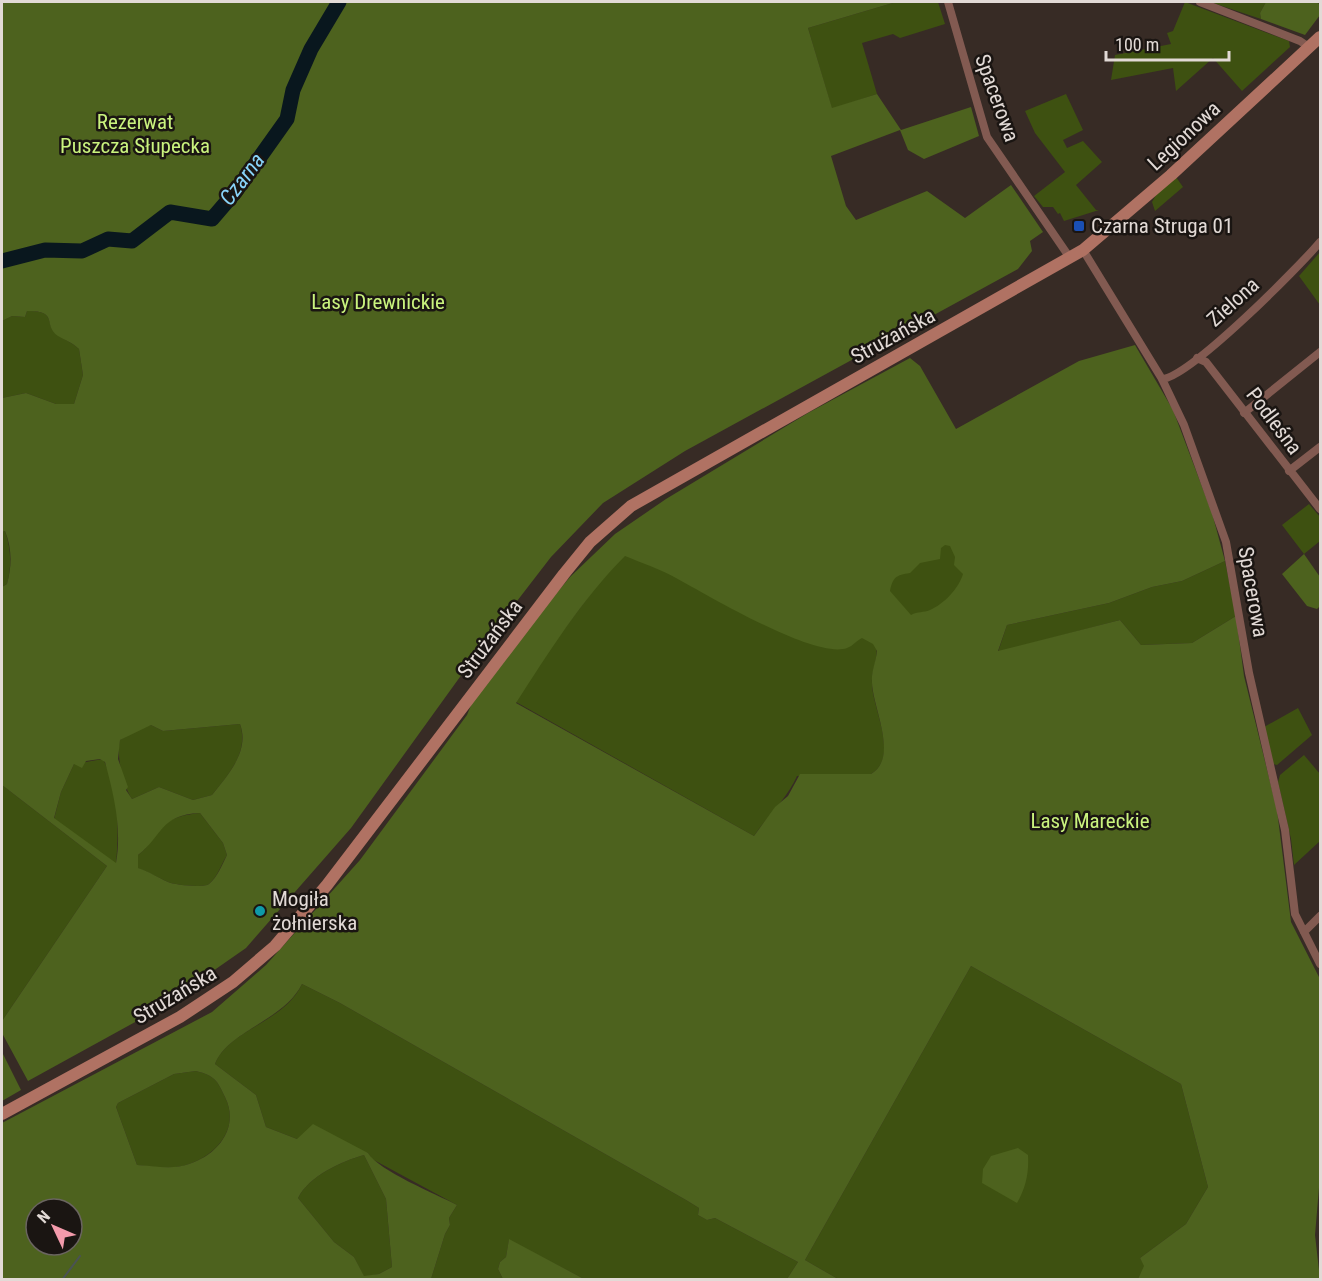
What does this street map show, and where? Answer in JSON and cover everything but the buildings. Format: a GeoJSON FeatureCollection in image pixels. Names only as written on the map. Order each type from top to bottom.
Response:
{"type":"FeatureCollection","features":[{"type":"Feature","properties":{"kind":"main road","name":"Legionowa"},"geometry":{"type":"LineString","coordinates":[[1070,258],[1083,250],[1171,175],[1320,37]]}},
{"type":"Feature","properties":{"kind":"main road","name":"Strużańska"},"geometry":{"type":"LineString","coordinates":[[2,1114],[180,1017],[233,982],[275,946],[327,885],[564,574],[590,542],[631,506],[1070,258]]}},
{"type":"Feature","properties":{"kind":"street","name":"Spacerowa"},"geometry":{"type":"LineString","coordinates":[[948,2],[987,137],[1070,258]]}},
{"type":"Feature","properties":{"kind":"street"},"geometry":{"type":"LineString","coordinates":[[1200,2],[1310,47]]}},
{"type":"Feature","properties":{"kind":"street","name":"Zielona"},"geometry":{"type":"LineString","coordinates":[[1162,379],[1170,378],[1197,358],[1263,301],[1305,261],[1320,242]]}},
{"type":"Feature","properties":{"kind":"street","name":"Spacerowa"},"geometry":{"type":"LineString","coordinates":[[1083,250],[1162,379],[1184,425],[1226,542],[1251,683],[1285,830],[1295,914],[1320,963]]}},
{"type":"Feature","properties":{"kind":"street"},"geometry":{"type":"LineString","coordinates":[[1245,413],[1320,352]]}},
{"type":"Feature","properties":{"kind":"street","name":"Podleśna"},"geometry":{"type":"LineString","coordinates":[[1197,358],[1206,362],[1320,509]]}},
{"type":"Feature","properties":{"kind":"street"},"geometry":{"type":"LineString","coordinates":[[1289,471],[1320,447]]}},
{"type":"Feature","properties":{"kind":"street"},"geometry":{"type":"LineString","coordinates":[[1304,932],[1320,916]]}},
{"type":"Feature","properties":{"kind":"green space","name":"Lasy Drewnickie"},"geometry":{"type":"Polygon","coordinates":[[[2,2],[896,2],[808,28],[832,108],[877,94],[901,130],[971,107],[979,136],[924,159],[908,150],[900,130],[831,156],[846,206],[856,220],[927,191],[965,218],[1011,185],[1043,232],[1030,241],[1032,251],[1018,269],[685,451],[603,503],[551,557],[483,645],[351,828],[246,948],[157,1010],[28,1081],[2,1033],[2,1021],[107,866],[2,785],[2,587],[7,584],[11,557],[5,531],[2,532],[2,398],[26,393],[56,404],[74,404],[83,375],[79,349],[53,332],[49,319],[44,313],[27,311],[25,317],[12,316],[2,321],[2,2]],[[240,724],[163,731],[151,725],[120,740],[118,759],[128,787],[126,790],[132,799],[159,787],[193,800],[212,795],[231,771],[240,753],[242,734],[240,724]],[[100,759],[86,761],[82,768],[74,764],[61,792],[54,818],[116,863],[118,825],[105,762],[100,759]],[[200,813],[169,822],[138,855],[138,868],[171,883],[189,886],[206,885],[215,878],[227,855],[223,843],[200,813]]]}},
{"type":"Feature","properties":{"kind":"green space"},"geometry":{"type":"Polygon","coordinates":[[[896,2],[938,2],[945,24],[900,38],[893,34],[862,43],[877,94],[832,109],[808,28],[896,2]]]}},
{"type":"Feature","properties":{"kind":"green space"},"geometry":{"type":"Polygon","coordinates":[[[1185,2],[1289,41],[1290,47],[1242,91],[1213,58],[1176,91],[1173,68],[1111,80],[1115,55],[1171,44],[1167,33],[1173,31],[1185,2]]]}},
{"type":"Feature","properties":{"kind":"green space"},"geometry":{"type":"Polygon","coordinates":[[[1210,2],[1266,2],[1260,13],[1261,19],[1210,2]]]}},
{"type":"Feature","properties":{"kind":"green space"},"geometry":{"type":"Polygon","coordinates":[[[1266,2],[1315,2],[1320,4],[1320,15],[1305,35],[1261,19],[1260,13],[1266,2]]]}},
{"type":"Feature","properties":{"kind":"green space"},"geometry":{"type":"Polygon","coordinates":[[[1066,94],[1083,130],[1063,140],[1067,148],[1083,141],[1102,162],[1076,185],[1096,210],[1099,210],[1064,221],[1053,207],[1043,207],[1034,196],[1065,172],[1035,133],[1025,111],[1066,94]]]}},
{"type":"Feature","properties":{"kind":"green space"},"geometry":{"type":"Polygon","coordinates":[[[1176,177],[1183,187],[1155,211],[1152,202],[1157,193],[1176,177]]]}},
{"type":"Feature","properties":{"kind":"green space"},"geometry":{"type":"Polygon","coordinates":[[[1320,252],[1320,305],[1299,276],[1320,252]]]}},
{"type":"Feature","properties":{"kind":"green space"},"geometry":{"type":"Polygon","coordinates":[[[27,311],[43,313],[49,319],[54,331],[79,349],[83,375],[74,404],[56,404],[26,393],[2,398],[2,321],[12,316],[25,317],[27,311]]]}},
{"type":"Feature","properties":{"kind":"green space","name":"Lasy Mareckie"},"geometry":{"type":"Polygon","coordinates":[[[1135,345],[1173,410],[1212,513],[1225,561],[1182,581],[1152,587],[1109,603],[1007,625],[998,651],[1120,620],[1141,645],[1192,643],[1236,616],[1244,676],[1277,810],[1291,922],[1320,979],[1320,1176],[1315,1235],[1320,1279],[1138,1279],[1144,1266],[1140,1258],[1186,1224],[1208,1187],[1181,1084],[971,966],[805,1260],[838,1279],[787,1279],[798,1262],[715,1218],[707,1220],[698,1215],[699,1208],[686,1200],[340,1003],[302,984],[294,997],[270,1017],[231,1043],[221,1053],[215,1064],[256,1095],[266,1127],[297,1139],[313,1124],[368,1153],[374,1160],[395,1174],[457,1205],[449,1218],[450,1225],[431,1279],[2,1280],[2,1123],[212,1012],[266,965],[360,860],[467,715],[479,686],[570,577],[615,534],[666,499],[808,413],[910,358],[920,366],[956,429],[1079,361],[1135,345]],[[945,545],[941,548],[940,559],[920,563],[910,573],[898,576],[892,583],[890,591],[911,615],[930,610],[946,600],[961,579],[963,574],[954,565],[955,557],[950,546],[945,545]],[[625,556],[594,590],[567,626],[516,703],[754,836],[775,807],[788,796],[800,774],[871,774],[879,767],[884,745],[873,693],[872,674],[877,651],[873,644],[862,638],[847,648],[832,649],[811,644],[761,624],[670,575],[625,556]],[[196,1071],[174,1074],[118,1103],[116,1107],[137,1165],[183,1166],[209,1154],[224,1138],[230,1119],[229,1108],[222,1091],[215,1080],[196,1071]],[[364,1155],[327,1170],[310,1183],[298,1198],[334,1242],[354,1257],[364,1276],[379,1274],[392,1267],[386,1199],[364,1155]]]}},
{"type":"Feature","properties":{"kind":"green space"},"geometry":{"type":"Polygon","coordinates":[[[1309,504],[1320,517],[1320,541],[1304,554],[1282,525],[1309,504]]]}},
{"type":"Feature","properties":{"kind":"green space"},"geometry":{"type":"Polygon","coordinates":[[[994,529],[956,595],[876,647],[872,683],[884,744],[879,766],[871,774],[797,776],[788,792],[754,836],[516,702],[544,656],[601,580],[625,555],[994,529]]]}},
{"type":"Feature","properties":{"kind":"green space"},"geometry":{"type":"Polygon","coordinates":[[[5,531],[10,550],[10,564],[7,584],[2,587],[2,532],[5,531]]]}},
{"type":"Feature","properties":{"kind":"green space"},"geometry":{"type":"Polygon","coordinates":[[[1304,554],[1320,577],[1320,606],[1317,609],[1307,606],[1282,574],[1304,554]]]}},
{"type":"Feature","properties":{"kind":"green space"},"geometry":{"type":"Polygon","coordinates":[[[1225,561],[1236,616],[1192,643],[1141,645],[1120,620],[998,652],[1007,625],[1109,603],[1152,587],[1182,581],[1225,561]]]}},
{"type":"Feature","properties":{"kind":"green space"},"geometry":{"type":"Polygon","coordinates":[[[1298,708],[1312,735],[1277,765],[1273,764],[1264,727],[1298,708]]]}},
{"type":"Feature","properties":{"kind":"green space"},"geometry":{"type":"Polygon","coordinates":[[[240,724],[242,744],[240,753],[231,771],[212,795],[193,800],[159,787],[132,799],[121,770],[120,740],[144,726],[151,725],[163,731],[240,724]]]}},
{"type":"Feature","properties":{"kind":"green space"},"geometry":{"type":"Polygon","coordinates":[[[1304,755],[1320,774],[1320,841],[1294,865],[1291,839],[1278,782],[1280,775],[1304,755]]]}},
{"type":"Feature","properties":{"kind":"green space"},"geometry":{"type":"Polygon","coordinates":[[[103,759],[115,797],[116,864],[54,819],[61,792],[74,764],[103,759]]]}},
{"type":"Feature","properties":{"kind":"green space"},"geometry":{"type":"Polygon","coordinates":[[[2,785],[107,866],[2,1021],[2,785]]]}},
{"type":"Feature","properties":{"kind":"green space"},"geometry":{"type":"Polygon","coordinates":[[[200,813],[223,843],[227,855],[209,884],[195,886],[171,883],[137,868],[138,855],[163,825],[178,817],[200,813]]]}},
{"type":"Feature","properties":{"kind":"green space"},"geometry":{"type":"Polygon","coordinates":[[[971,966],[1181,1084],[1208,1187],[1186,1224],[1140,1258],[1145,1266],[1138,1279],[838,1279],[805,1260],[971,966]]]}},
{"type":"Feature","properties":{"kind":"green space"},"geometry":{"type":"Polygon","coordinates":[[[302,984],[340,1003],[686,1200],[699,1208],[698,1215],[707,1220],[715,1218],[798,1262],[787,1279],[584,1279],[509,1240],[506,1257],[500,1262],[498,1269],[503,1279],[431,1279],[450,1225],[449,1218],[457,1205],[372,1159],[368,1153],[297,1139],[266,1127],[256,1095],[215,1064],[232,1042],[283,1008],[302,984]]]}},
{"type":"Feature","properties":{"kind":"green space"},"geometry":{"type":"Polygon","coordinates":[[[2,1052],[21,1090],[2,1101],[2,1052]]]}},
{"type":"Feature","properties":{"kind":"green space"},"geometry":{"type":"Polygon","coordinates":[[[196,1071],[215,1080],[225,1097],[230,1119],[224,1138],[209,1154],[183,1166],[137,1165],[116,1107],[118,1103],[174,1074],[196,1071]]]}},
{"type":"Feature","properties":{"kind":"green space"},"geometry":{"type":"Polygon","coordinates":[[[1018,1148],[1028,1155],[1028,1162],[1025,1186],[1017,1203],[982,1183],[983,1169],[991,1156],[1018,1148]]]}},
{"type":"Feature","properties":{"kind":"green space"},"geometry":{"type":"Polygon","coordinates":[[[364,1155],[386,1199],[392,1267],[379,1274],[364,1277],[354,1257],[334,1242],[298,1198],[310,1183],[327,1170],[364,1155]]]}},
{"type":"Feature","properties":{"kind":"green space"},"geometry":{"type":"Polygon","coordinates":[[[509,1239],[584,1279],[594,1278],[593,1280],[503,1279],[498,1269],[500,1262],[506,1257],[509,1239]]]}},
{"type":"Feature","properties":{"kind":"waterway","name":"Czarna"},"geometry":{"type":"LineString","coordinates":[[2,261],[45,250],[82,251],[108,239],[132,241],[170,212],[212,219],[236,191],[287,119],[293,90],[311,49],[339,2]]}},
{"type":"Feature","properties":{"kind":"waterway"},"geometry":{"type":"LineString","coordinates":[[62,1280],[79,1257]]}},
{"type":"Feature","properties":{"kind":"place","name":"Czarna Struga 01"},"geometry":{"type":"Point","coordinates":[1079,226]}},
{"type":"Feature","properties":{"kind":"place","name":"Mogiła żołnierska"},"geometry":{"type":"Point","coordinates":[260,911]}},
{"type":"Feature","properties":{"kind":"park label","name":"Rezerwat Puszcza Słupecka"},"geometry":{"type":"Point","coordinates":[135,134]}}]}
